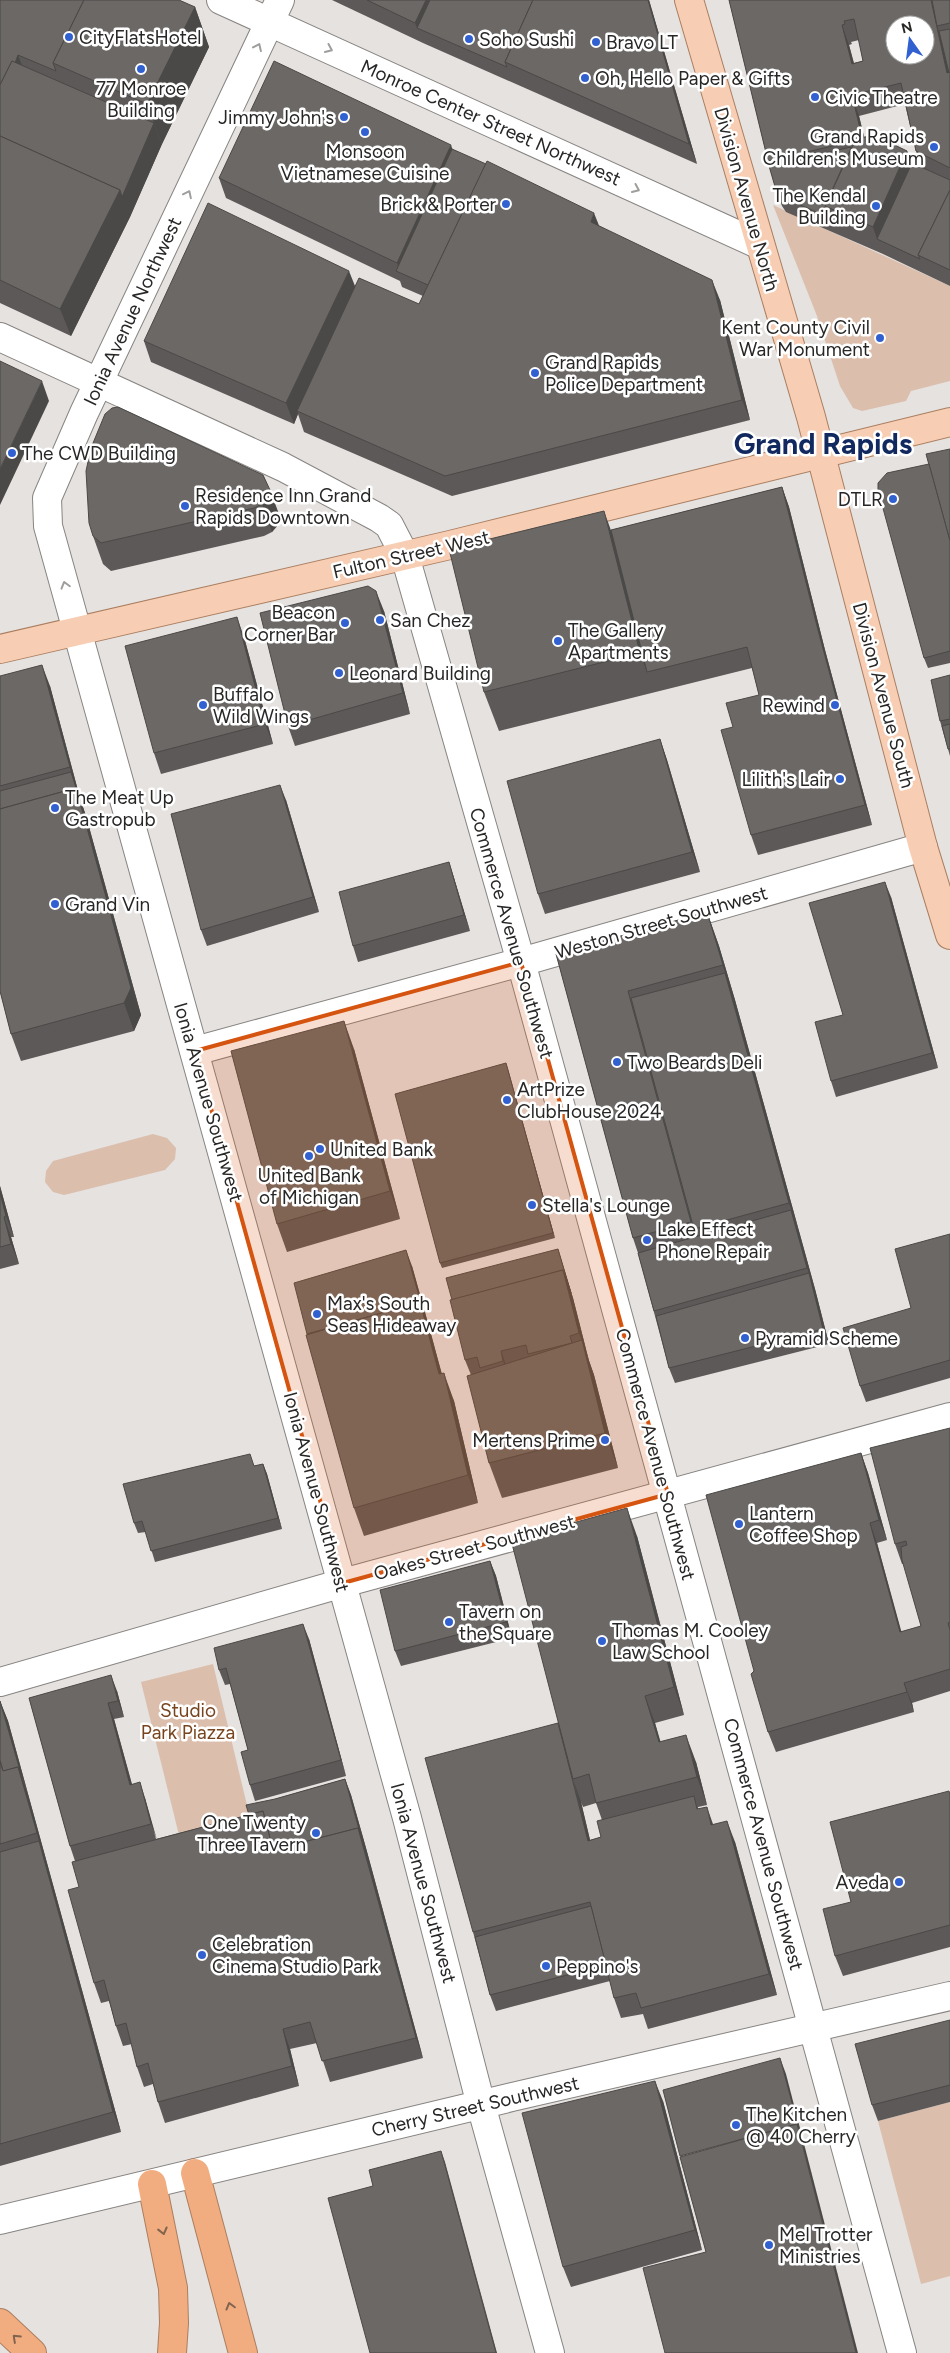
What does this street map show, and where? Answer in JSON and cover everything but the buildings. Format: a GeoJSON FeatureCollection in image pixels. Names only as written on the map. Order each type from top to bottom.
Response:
{"type":"FeatureCollection","features":[{"type":"Feature","properties":{"kind":"highway"},"geometry":{"type":"LineString","coordinates":[[195,2173],[243,2353]]}},
{"type":"Feature","properties":{"kind":"highway"},"geometry":{"type":"LineString","coordinates":[[152,2184],[173,2288],[174,2323],[172,2353]]}},
{"type":"Feature","properties":{"kind":"highway"},"geometry":{"type":"LineString","coordinates":[[0,2323],[32,2353]]}},
{"type":"Feature","properties":{"kind":"main road","name":"Division Avenue North"},"geometry":{"type":"LineString","coordinates":[[690,0],[821,454]]}},
{"type":"Feature","properties":{"kind":"main road","name":"Fulton Street West"},"geometry":{"type":"LineString","coordinates":[[0,649],[405,556],[950,422]]}},
{"type":"Feature","properties":{"kind":"main road","name":"Division Avenue South"},"geometry":{"type":"LineString","coordinates":[[821,454],[923,847],[945,901],[950,935]]}},
{"type":"Feature","properties":{"kind":"street","name":"Monroe Center Street Northwest"},"geometry":{"type":"LineString","coordinates":[[221,0],[275,11],[760,245]]}},
{"type":"Feature","properties":{"kind":"street","name":"Ionia Avenue Northwest"},"geometry":{"type":"LineString","coordinates":[[79,632],[48,526],[47,498],[98,382],[275,11]]}},
{"type":"Feature","properties":{"kind":"street","name":"Commerce Avenue Southwest"},"geometry":{"type":"LineString","coordinates":[[0,337],[283,467],[379,518],[389,525],[405,556],[522,962],[902,2353]]}},
{"type":"Feature","properties":{"kind":"street","name":"Ionia Avenue Southwest"},"geometry":{"type":"LineString","coordinates":[[79,632],[423,1877],[481,2105],[550,2353]]}},
{"type":"Feature","properties":{"kind":"street","name":"Weston Street Southwest"},"geometry":{"type":"LineString","coordinates":[[195,1051],[522,962],[923,847]]}},
{"type":"Feature","properties":{"kind":"street","name":"Oakes Street Southwest"},"geometry":{"type":"LineString","coordinates":[[0,1682],[342,1584],[950,1417]]}},
{"type":"Feature","properties":{"kind":"street","name":"Cherry Street Southwest"},"geometry":{"type":"LineString","coordinates":[[0,2220],[814,2026],[950,1996]]}},
{"type":"Feature","properties":{"kind":"highlighted area"},"geometry":{"type":"Polygon","coordinates":[[[521,962],[668,1494],[343,1583],[195,1051],[521,962]]]}},
{"type":"Feature","properties":{"kind":"green space"},"geometry":{"type":"Polygon","coordinates":[[[773,205],[950,286],[950,381],[911,391],[906,401],[862,411],[853,408],[840,386],[817,316],[773,205]]]}},
{"type":"Feature","properties":{"kind":"green space"},"geometry":{"type":"Polygon","coordinates":[[[153,1134],[167,1138],[176,1148],[175,1159],[165,1170],[64,1195],[53,1192],[45,1182],[46,1171],[53,1161],[153,1134]]]}},
{"type":"Feature","properties":{"kind":"green space","name":"Studio Park Piazza"},"geometry":{"type":"Polygon","coordinates":[[[213,1664],[252,1826],[181,1843],[141,1682],[213,1664]]]}},
{"type":"Feature","properties":{"kind":"green space"},"geometry":{"type":"Polygon","coordinates":[[[950,2102],[950,2276],[921,2284],[878,2121],[950,2102]]]}},
{"type":"Feature","properties":{"kind":"place","name":"CityFlatsHotel"},"geometry":{"type":"Point","coordinates":[69,37]}},
{"type":"Feature","properties":{"kind":"place","name":"Soho Sushi"},"geometry":{"type":"Point","coordinates":[469,39]}},
{"type":"Feature","properties":{"kind":"place","name":"Bravo LT"},"geometry":{"type":"Point","coordinates":[596,42]}},
{"type":"Feature","properties":{"kind":"place","name":"77 Monroe Building"},"geometry":{"type":"Point","coordinates":[141,69]}},
{"type":"Feature","properties":{"kind":"place","name":"Oh, Hello Paper & Gifts"},"geometry":{"type":"Point","coordinates":[585,78]}},
{"type":"Feature","properties":{"kind":"place","name":"Civic Theatre"},"geometry":{"type":"Point","coordinates":[815,97]}},
{"type":"Feature","properties":{"kind":"place","name":"Jimmy John's"},"geometry":{"type":"Point","coordinates":[344,117]}},
{"type":"Feature","properties":{"kind":"place","name":"Monsoon Vietnamese Cuisine"},"geometry":{"type":"Point","coordinates":[365,132]}},
{"type":"Feature","properties":{"kind":"place","name":"Grand Rapids Children's Museum"},"geometry":{"type":"Point","coordinates":[934,147]}},
{"type":"Feature","properties":{"kind":"place","name":"Brick & Porter"},"geometry":{"type":"Point","coordinates":[506,204]}},
{"type":"Feature","properties":{"kind":"place","name":"The Kendal Building"},"geometry":{"type":"Point","coordinates":[876,206]}},
{"type":"Feature","properties":{"kind":"place","name":"Kent County Civil War Monument"},"geometry":{"type":"Point","coordinates":[880,338]}},
{"type":"Feature","properties":{"kind":"place","name":"Grand Rapids Police Department"},"geometry":{"type":"Point","coordinates":[535,373]}},
{"type":"Feature","properties":{"kind":"place","name":"The CWD Building"},"geometry":{"type":"Point","coordinates":[12,453]}},
{"type":"Feature","properties":{"kind":"place","name":"DTLR"},"geometry":{"type":"Point","coordinates":[893,499]}},
{"type":"Feature","properties":{"kind":"place","name":"Residence Inn Grand Rapids Downtown"},"geometry":{"type":"Point","coordinates":[185,506]}},
{"type":"Feature","properties":{"kind":"place","name":"San Chez"},"geometry":{"type":"Point","coordinates":[380,620]}},
{"type":"Feature","properties":{"kind":"place","name":"Beacon Corner Bar"},"geometry":{"type":"Point","coordinates":[345,623]}},
{"type":"Feature","properties":{"kind":"place","name":"The Gallery Apartments"},"geometry":{"type":"Point","coordinates":[558,641]}},
{"type":"Feature","properties":{"kind":"place","name":"Leonard Building"},"geometry":{"type":"Point","coordinates":[339,673]}},
{"type":"Feature","properties":{"kind":"place","name":"Buffalo Wild Wings"},"geometry":{"type":"Point","coordinates":[203,705]}},
{"type":"Feature","properties":{"kind":"place","name":"Rewind"},"geometry":{"type":"Point","coordinates":[835,705]}},
{"type":"Feature","properties":{"kind":"place","name":"Lilith's Lair"},"geometry":{"type":"Point","coordinates":[840,779]}},
{"type":"Feature","properties":{"kind":"place","name":"The Meat Up Gastropub"},"geometry":{"type":"Point","coordinates":[55,808]}},
{"type":"Feature","properties":{"kind":"place","name":"Grand Vin"},"geometry":{"type":"Point","coordinates":[55,904]}},
{"type":"Feature","properties":{"kind":"place","name":"Two Beards Deli"},"geometry":{"type":"Point","coordinates":[617,1062]}},
{"type":"Feature","properties":{"kind":"place","name":"ArtPrize ClubHouse 2024"},"geometry":{"type":"Point","coordinates":[507,1100]}},
{"type":"Feature","properties":{"kind":"place","name":"United Bank"},"geometry":{"type":"Point","coordinates":[320,1149]}},
{"type":"Feature","properties":{"kind":"place","name":"United Bank of Michigan"},"geometry":{"type":"Point","coordinates":[309,1156]}},
{"type":"Feature","properties":{"kind":"place","name":"Stella's Lounge"},"geometry":{"type":"Point","coordinates":[532,1205]}},
{"type":"Feature","properties":{"kind":"place","name":"Lake Effect Phone Repair"},"geometry":{"type":"Point","coordinates":[647,1240]}},
{"type":"Feature","properties":{"kind":"place","name":"Max's South Seas Hideaway"},"geometry":{"type":"Point","coordinates":[317,1314]}},
{"type":"Feature","properties":{"kind":"place","name":"Pyramid Scheme"},"geometry":{"type":"Point","coordinates":[745,1338]}},
{"type":"Feature","properties":{"kind":"place","name":"Mertens Prime"},"geometry":{"type":"Point","coordinates":[605,1440]}},
{"type":"Feature","properties":{"kind":"place","name":"Lantern Coffee Shop"},"geometry":{"type":"Point","coordinates":[739,1524]}},
{"type":"Feature","properties":{"kind":"place","name":"Tavern on the Square"},"geometry":{"type":"Point","coordinates":[449,1622]}},
{"type":"Feature","properties":{"kind":"place","name":"Thomas M. Cooley Law School"},"geometry":{"type":"Point","coordinates":[602,1641]}},
{"type":"Feature","properties":{"kind":"place","name":"One Twenty Three Tavern"},"geometry":{"type":"Point","coordinates":[316,1833]}},
{"type":"Feature","properties":{"kind":"place","name":"Aveda"},"geometry":{"type":"Point","coordinates":[899,1882]}},
{"type":"Feature","properties":{"kind":"place","name":"Celebration Cinema Studio Park"},"geometry":{"type":"Point","coordinates":[202,1955]}},
{"type":"Feature","properties":{"kind":"place","name":"Peppino's"},"geometry":{"type":"Point","coordinates":[546,1966]}},
{"type":"Feature","properties":{"kind":"place","name":"The Kitchen @ 40 Cherry"},"geometry":{"type":"Point","coordinates":[736,2125]}},
{"type":"Feature","properties":{"kind":"place","name":"Mel Trotter Ministries"},"geometry":{"type":"Point","coordinates":[769,2245]}},
{"type":"Feature","properties":{"kind":"district","name":"Grand Rapids"},"geometry":{"type":"Point","coordinates":[823,444]}}]}
